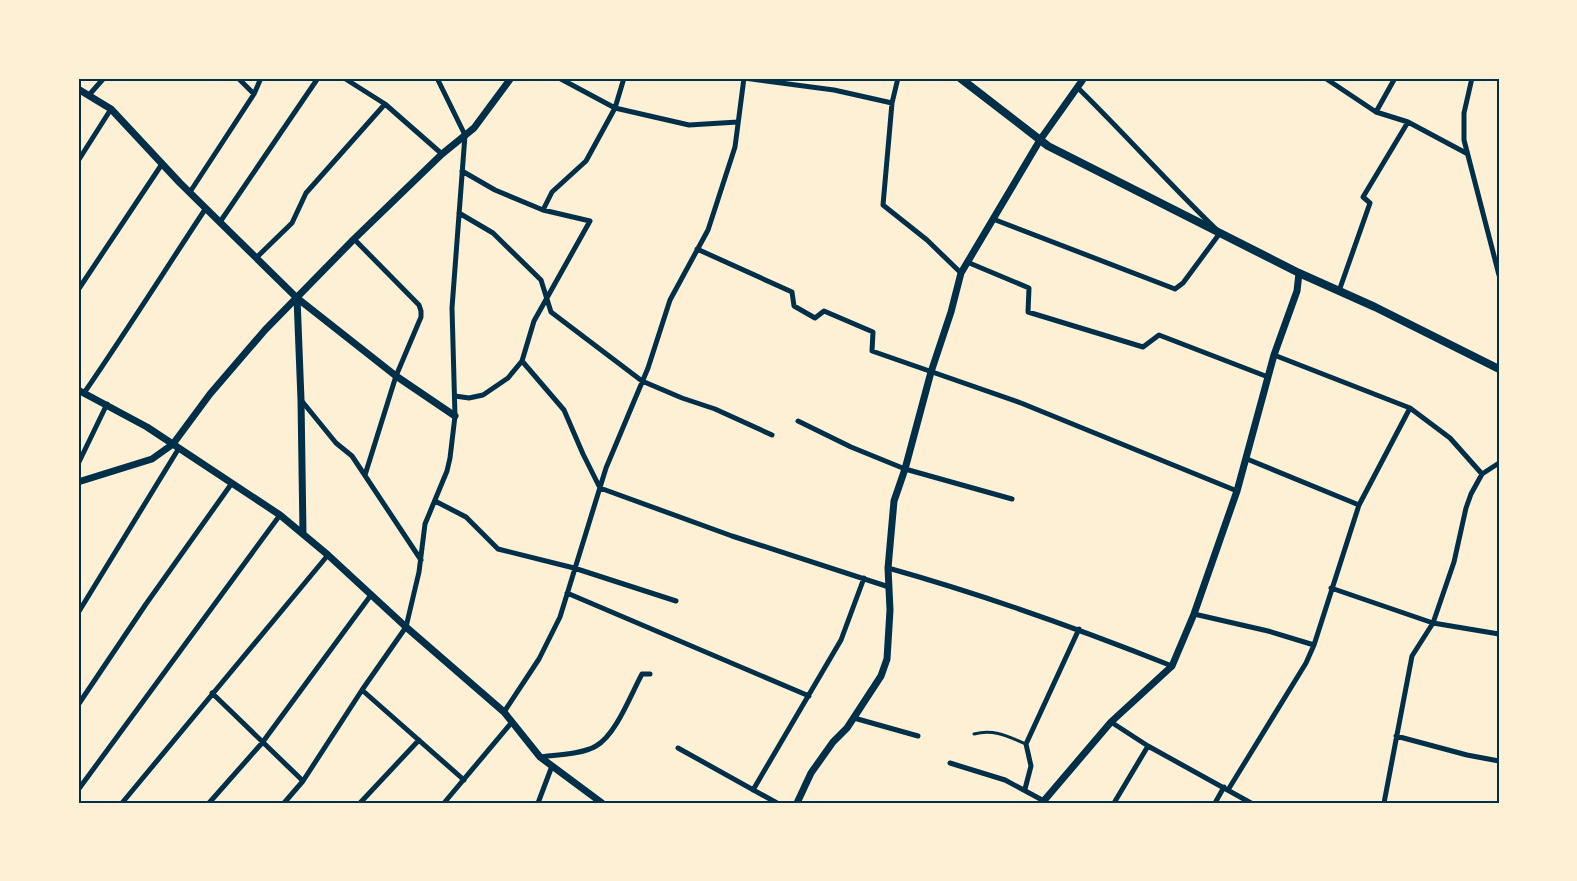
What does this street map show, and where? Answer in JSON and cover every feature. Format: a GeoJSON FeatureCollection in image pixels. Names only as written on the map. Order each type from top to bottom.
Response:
{"type":"FeatureCollection","features":[{"type":"Feature","properties":{"kind":"main road"},"geometry":{"type":"LineString","coordinates":[[960,78],[1048,146],[1299,273],[1375,307],[1499,369]]}},
{"type":"Feature","properties":{"kind":"street"},"geometry":{"type":"LineString","coordinates":[[89,95],[104,78]]}},
{"type":"Feature","properties":{"kind":"street"},"geometry":{"type":"LineString","coordinates":[[238,78],[254,94]]}},
{"type":"Feature","properties":{"kind":"street"},"geometry":{"type":"LineString","coordinates":[[190,192],[254,94],[261,78]]}},
{"type":"Feature","properties":{"kind":"street"},"geometry":{"type":"LineString","coordinates":[[220,222],[318,78]]}},
{"type":"Feature","properties":{"kind":"street"},"geometry":{"type":"LineString","coordinates":[[344,78],[384,104],[442,154]]}},
{"type":"Feature","properties":{"kind":"street"},"geometry":{"type":"LineString","coordinates":[[284,803],[303,782],[406,627],[425,524],[447,471],[455,416],[452,308],[465,135],[437,78]]}},
{"type":"Feature","properties":{"kind":"street"},"geometry":{"type":"LineString","coordinates":[[78,613],[176,446],[236,362],[354,239],[442,154],[474,128],[511,78]]}},
{"type":"Feature","properties":{"kind":"street"},"geometry":{"type":"LineString","coordinates":[[559,78],[615,108],[689,125],[738,122]]}},
{"type":"Feature","properties":{"kind":"street"},"geometry":{"type":"LineString","coordinates":[[543,210],[552,192],[586,161],[615,108],[624,78]]}},
{"type":"Feature","properties":{"kind":"street"},"geometry":{"type":"LineString","coordinates":[[504,712],[539,659],[560,617],[600,488],[648,368],[670,300],[708,230],[735,147],[744,78],[834,90],[892,103]]}},
{"type":"Feature","properties":{"kind":"street"},"geometry":{"type":"LineString","coordinates":[[898,78],[892,103],[883,205],[927,240],[961,273]]}},
{"type":"Feature","properties":{"kind":"street"},"geometry":{"type":"LineString","coordinates":[[796,803],[811,773],[854,718],[881,676],[886,659],[890,610],[888,568],[894,501],[961,273],[1040,140],[1084,78]]}},
{"type":"Feature","properties":{"kind":"street"},"geometry":{"type":"LineString","coordinates":[[1324,78],[1376,112],[1408,122],[1466,153]]}},
{"type":"Feature","properties":{"kind":"street"},"geometry":{"type":"LineString","coordinates":[[1376,112],[1395,78]]}},
{"type":"Feature","properties":{"kind":"street"},"geometry":{"type":"LineString","coordinates":[[1472,78],[1464,113],[1466,153],[1499,275]]}},
{"type":"Feature","properties":{"kind":"street"},"geometry":{"type":"LineString","coordinates":[[993,219],[1175,289],[1183,283],[1220,233],[1078,88]]}},
{"type":"Feature","properties":{"kind":"street"},"geometry":{"type":"LineString","coordinates":[[78,89],[111,109],[162,164],[297,298],[396,376],[455,416]]}},
{"type":"Feature","properties":{"kind":"street"},"geometry":{"type":"LineString","coordinates":[[256,258],[292,223],[306,193],[384,104]]}},
{"type":"Feature","properties":{"kind":"street"},"geometry":{"type":"LineString","coordinates":[[78,161],[111,109]]}},
{"type":"Feature","properties":{"kind":"street"},"geometry":{"type":"LineString","coordinates":[[1339,291],[1370,203],[1363,197],[1408,122]]}},
{"type":"Feature","properties":{"kind":"street"},"geometry":{"type":"LineString","coordinates":[[78,290],[162,164]]}},
{"type":"Feature","properties":{"kind":"street"},"geometry":{"type":"LineString","coordinates":[[455,396],[469,398],[483,395],[508,378],[522,361],[534,321],[590,221],[543,210],[495,190],[462,171]]}},
{"type":"Feature","properties":{"kind":"street"},"geometry":{"type":"LineString","coordinates":[[206,208],[120,341],[81,391],[176,446],[280,515],[504,712],[540,757],[602,803]]}},
{"type":"Feature","properties":{"kind":"street"},"geometry":{"type":"LineString","coordinates":[[459,213],[493,233],[541,280],[551,312],[642,381],[682,399],[715,409],[772,435]]}},
{"type":"Feature","properties":{"kind":"street"},"geometry":{"type":"LineString","coordinates":[[354,239],[419,304],[422,310],[396,376],[365,475]]}},
{"type":"Feature","properties":{"kind":"street"},"geometry":{"type":"LineString","coordinates":[[697,249],[792,292],[794,306],[815,318],[824,311],[873,332],[872,351],[1021,403],[1236,491]]}},
{"type":"Feature","properties":{"kind":"street"},"geometry":{"type":"LineString","coordinates":[[967,262],[1029,288],[1028,312],[1143,347],[1159,335],[1268,378]]}},
{"type":"Feature","properties":{"kind":"street"},"geometry":{"type":"LineString","coordinates":[[950,762],[987,773],[1025,789],[1043,802],[1112,722],[1172,666],[1194,614],[1247,459],[1274,355],[1297,291],[1299,273]]}},
{"type":"Feature","properties":{"kind":"street"},"geometry":{"type":"LineString","coordinates":[[297,298],[303,534]]}},
{"type":"Feature","properties":{"kind":"street"},"geometry":{"type":"LineString","coordinates":[[1274,355],[1410,408],[1450,438],[1482,474]]}},
{"type":"Feature","properties":{"kind":"street"},"geometry":{"type":"LineString","coordinates":[[522,361],[564,410],[600,488],[732,536],[889,587]]}},
{"type":"Feature","properties":{"kind":"street"},"geometry":{"type":"LineString","coordinates":[[301,400],[336,444],[352,456],[420,560]]}},
{"type":"Feature","properties":{"kind":"street"},"geometry":{"type":"LineString","coordinates":[[78,464],[107,404]]}},
{"type":"Feature","properties":{"kind":"street"},"geometry":{"type":"LineString","coordinates":[[1215,803],[1306,663],[1314,645],[1359,505],[1410,408]]}},
{"type":"Feature","properties":{"kind":"street"},"geometry":{"type":"LineString","coordinates":[[798,421],[851,447],[905,469],[1012,499]]}},
{"type":"Feature","properties":{"kind":"street"},"geometry":{"type":"LineString","coordinates":[[78,482],[152,459],[176,446]]}},
{"type":"Feature","properties":{"kind":"street"},"geometry":{"type":"LineString","coordinates":[[1247,459],[1359,505]]}},
{"type":"Feature","properties":{"kind":"street"},"geometry":{"type":"LineString","coordinates":[[1384,803],[1412,656],[1433,622],[1454,562],[1466,508],[1482,474],[1499,463]]}},
{"type":"Feature","properties":{"kind":"street"},"geometry":{"type":"LineString","coordinates":[[78,705],[232,483]]}},
{"type":"Feature","properties":{"kind":"street"},"geometry":{"type":"LineString","coordinates":[[435,501],[466,518],[498,549],[574,568],[675,601]]}},
{"type":"Feature","properties":{"kind":"street"},"geometry":{"type":"LineString","coordinates":[[78,790],[280,515]]}},
{"type":"Feature","properties":{"kind":"street"},"geometry":{"type":"LineString","coordinates":[[122,803],[328,555]]}},
{"type":"Feature","properties":{"kind":"street"},"geometry":{"type":"LineString","coordinates":[[888,568],[958,587],[1079,629],[1172,666]]}},
{"type":"Feature","properties":{"kind":"street"},"geometry":{"type":"LineString","coordinates":[[753,790],[841,640],[864,578]]}},
{"type":"Feature","properties":{"kind":"street"},"geometry":{"type":"LineString","coordinates":[[1331,588],[1433,622],[1499,633]]}},
{"type":"Feature","properties":{"kind":"street"},"geometry":{"type":"LineString","coordinates":[[567,593],[809,696]]}},
{"type":"Feature","properties":{"kind":"street"},"geometry":{"type":"LineString","coordinates":[[209,803],[262,743],[371,595]]}},
{"type":"Feature","properties":{"kind":"street"},"geometry":{"type":"LineString","coordinates":[[1194,614],[1268,631],[1314,645]]}},
{"type":"Feature","properties":{"kind":"street"},"geometry":{"type":"LineString","coordinates":[[1025,789],[1030,766],[1026,744],[1079,629]]}},
{"type":"Feature","properties":{"kind":"street"},"geometry":{"type":"LineString","coordinates":[[540,757],[568,754],[597,746],[614,729],[642,674],[650,674]]}},
{"type":"Feature","properties":{"kind":"street"},"geometry":{"type":"LineString","coordinates":[[362,690],[464,780]]}},
{"type":"Feature","properties":{"kind":"street"},"geometry":{"type":"LineString","coordinates":[[212,693],[303,782]]}},
{"type":"Feature","properties":{"kind":"street"},"geometry":{"type":"LineString","coordinates":[[854,718],[918,736]]}},
{"type":"Feature","properties":{"kind":"street"},"geometry":{"type":"LineString","coordinates":[[444,803],[512,722]]}},
{"type":"Feature","properties":{"kind":"street"},"geometry":{"type":"LineString","coordinates":[[1112,722],[1148,746],[1251,803]]}},
{"type":"Feature","properties":{"kind":"street"},"geometry":{"type":"LineString","coordinates":[[1396,736],[1499,761]]}},
{"type":"Feature","properties":{"kind":"street"},"geometry":{"type":"LineString","coordinates":[[360,803],[419,740]]}},
{"type":"Feature","properties":{"kind":"street"},"geometry":{"type":"LineString","coordinates":[[1114,803],[1148,746]]}},
{"type":"Feature","properties":{"kind":"street"},"geometry":{"type":"LineString","coordinates":[[678,748],[777,803]]}},
{"type":"Feature","properties":{"kind":"street"},"geometry":{"type":"LineString","coordinates":[[538,803],[552,766]]}},
{"type":"Feature","properties":{"kind":"lane"},"geometry":{"type":"LineString","coordinates":[[974,734],[983,731],[997,732],[1026,744]]}}]}
